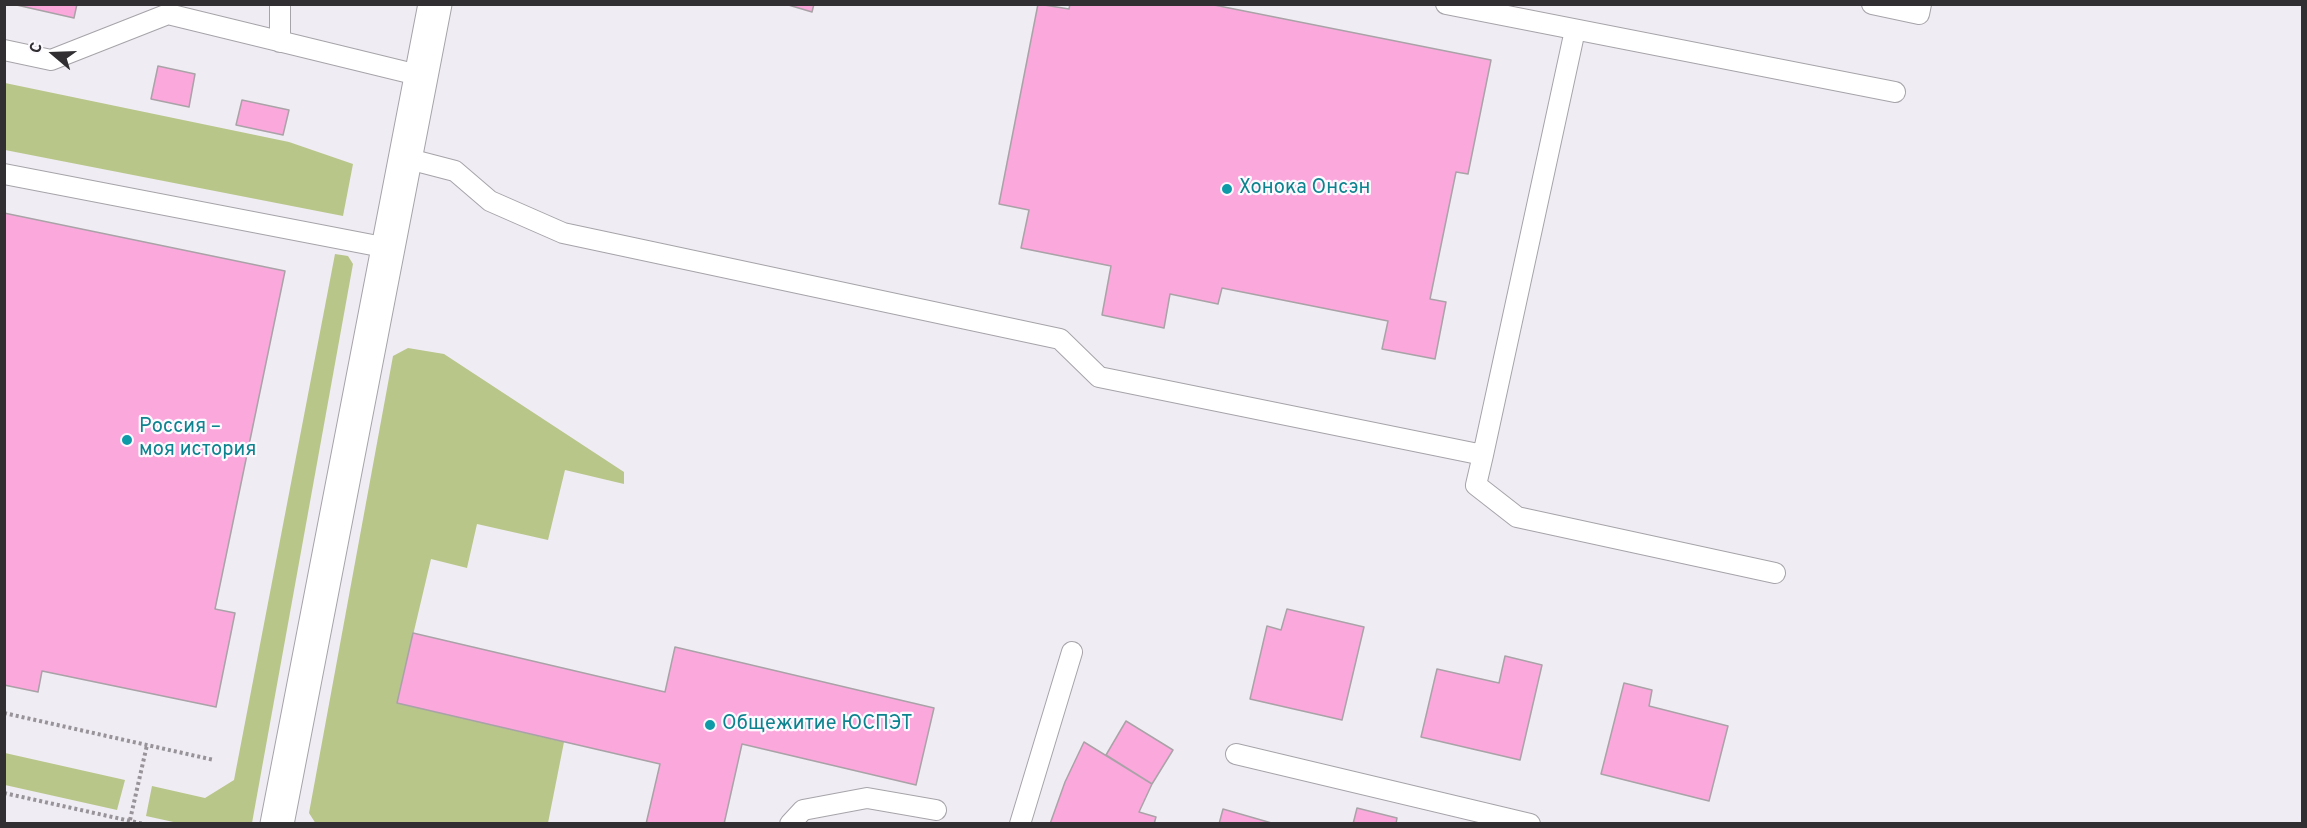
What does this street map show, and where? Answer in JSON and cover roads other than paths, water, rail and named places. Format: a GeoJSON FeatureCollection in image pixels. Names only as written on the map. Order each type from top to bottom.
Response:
{"type":"FeatureCollection","features":[{"type":"Feature","properties":{"kind":"street"},"geometry":{"type":"LineString","coordinates":[[277,824],[435,4]]}},
{"type":"Feature","properties":{"kind":"lane"},"geometry":{"type":"LineString","coordinates":[[279,4],[280,42]]}},
{"type":"Feature","properties":{"kind":"lane"},"geometry":{"type":"LineString","coordinates":[[1446,4],[1895,92]]}},
{"type":"Feature","properties":{"kind":"lane"},"geometry":{"type":"LineString","coordinates":[[1872,4],[1919,14],[1921,4]]}},
{"type":"Feature","properties":{"kind":"lane"},"geometry":{"type":"LineString","coordinates":[[4,50],[51,60],[168,14],[422,76]]}},
{"type":"Feature","properties":{"kind":"lane"},"geometry":{"type":"LineString","coordinates":[[1575,30],[1476,485],[1516,516],[1775,573]]}},
{"type":"Feature","properties":{"kind":"lane"},"geometry":{"type":"LineString","coordinates":[[405,158],[455,171],[490,201],[563,233],[1060,339],[1099,376],[1483,455]]}},
{"type":"Feature","properties":{"kind":"lane"},"geometry":{"type":"LineString","coordinates":[[4,174],[388,248]]}},
{"type":"Feature","properties":{"kind":"lane"},"geometry":{"type":"LineString","coordinates":[[1020,824],[1072,652]]}},
{"type":"Feature","properties":{"kind":"lane"},"geometry":{"type":"LineString","coordinates":[[1236,754],[1530,824]]}},
{"type":"Feature","properties":{"kind":"lane"},"geometry":{"type":"LineString","coordinates":[[790,824],[803,810],[867,798],[936,810]]}},
{"type":"Feature","properties":{"kind":"place","name":"Хонока Онсэн"},"geometry":{"type":"Point","coordinates":[1227,189]}},
{"type":"Feature","properties":{"kind":"place","name":"Россия – моя история"},"geometry":{"type":"Point","coordinates":[127,440]}},
{"type":"Feature","properties":{"kind":"place","name":"Общежитие ЮСПЭТ"},"geometry":{"type":"Point","coordinates":[710,725]}}]}
